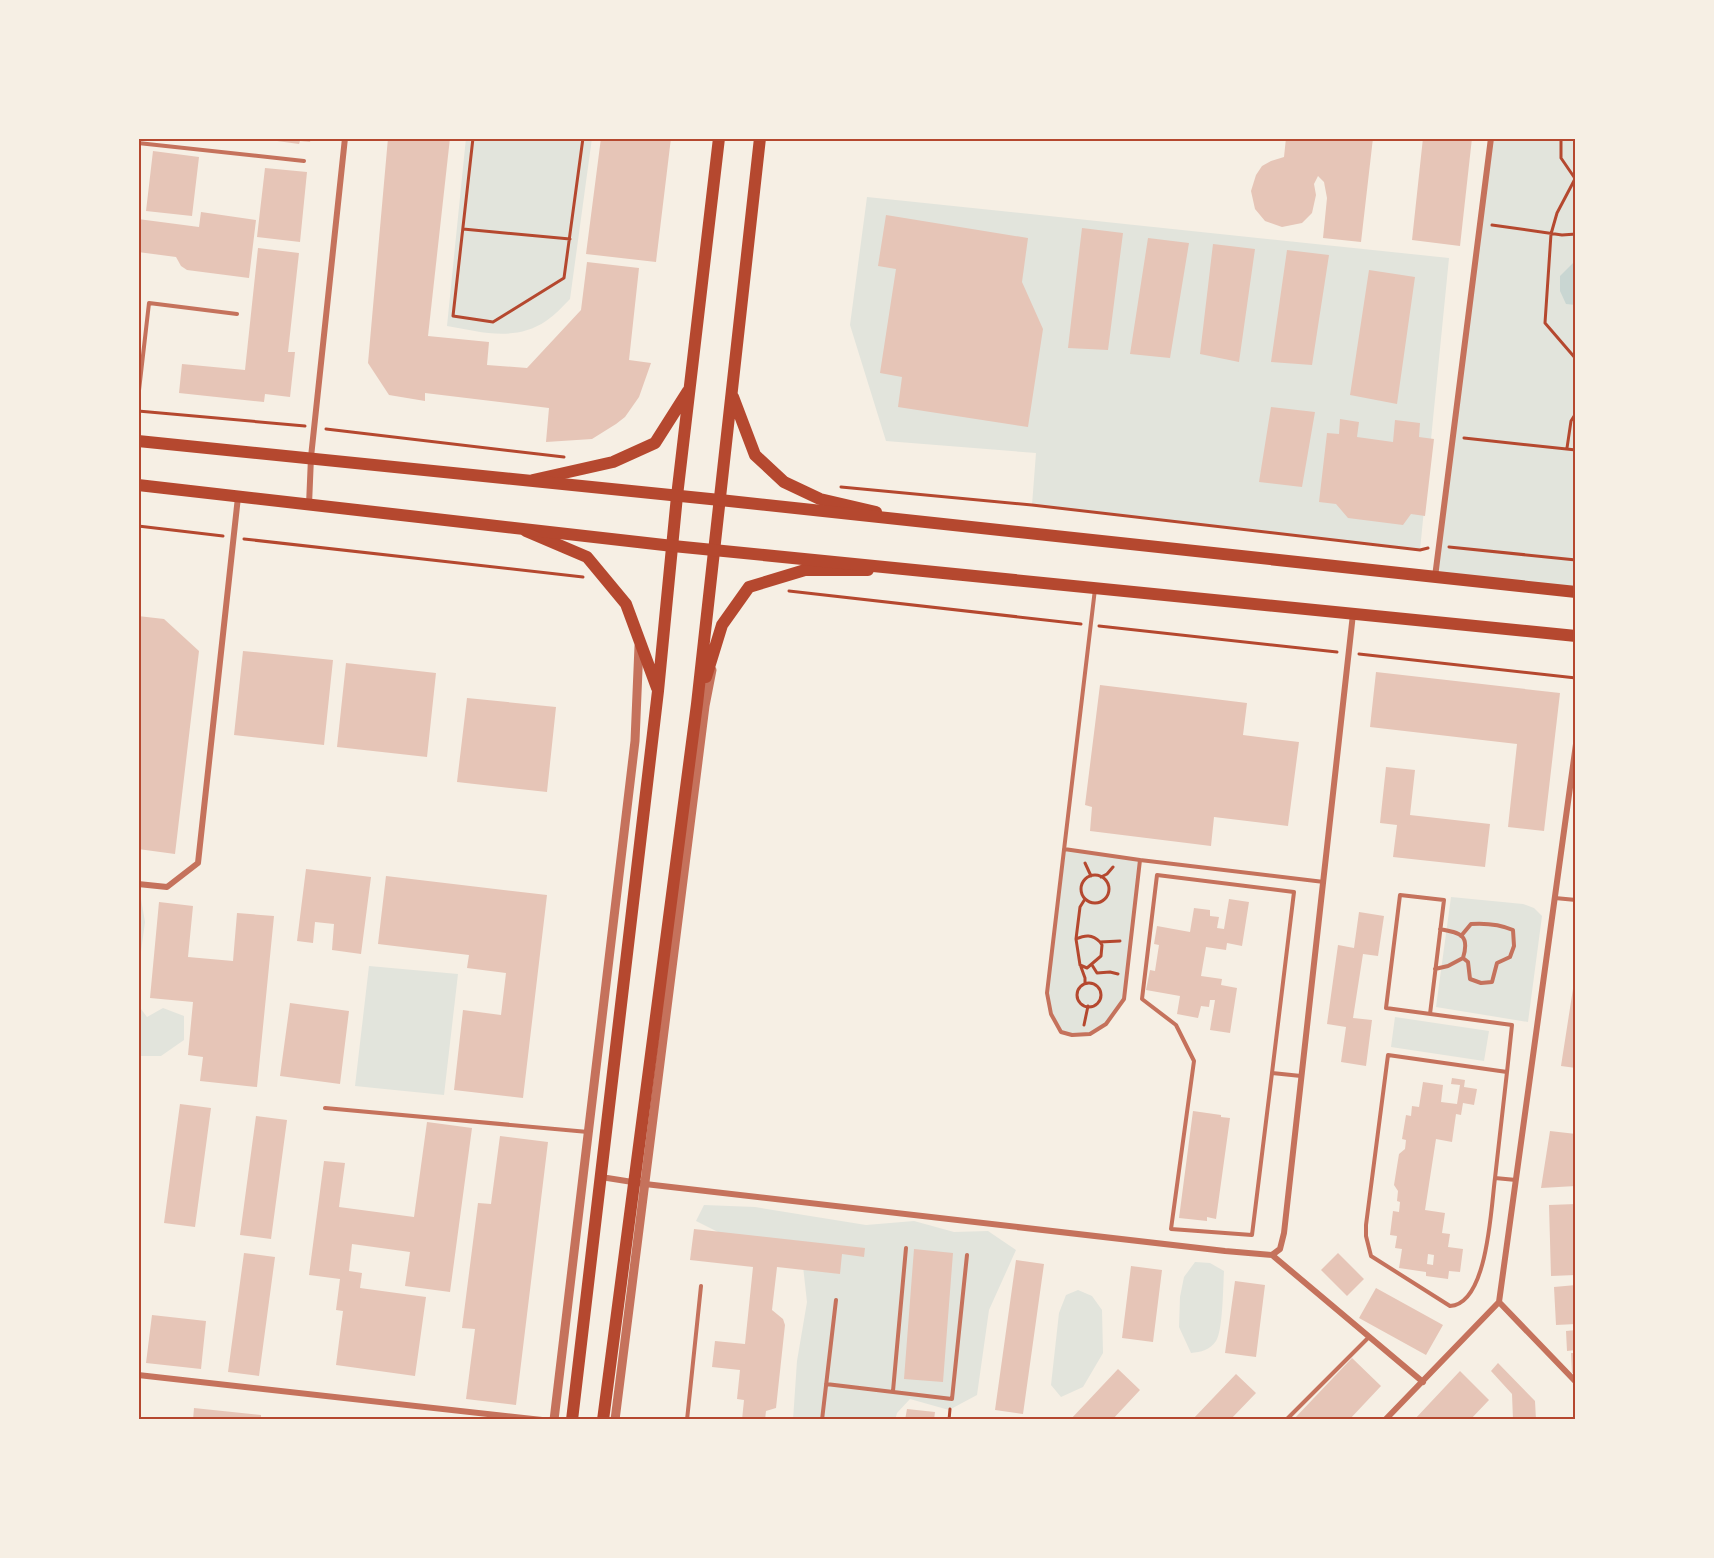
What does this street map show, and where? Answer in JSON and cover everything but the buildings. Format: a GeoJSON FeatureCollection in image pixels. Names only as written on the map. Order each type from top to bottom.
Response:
{"type":"FeatureCollection","features":[{"type":"Feature","properties":{"kind":"main road"},"geometry":{"type":"LineString","coordinates":[[572,1420],[658,691],[677,495],[720,138]]}},
{"type":"Feature","properties":{"kind":"main road"},"geometry":{"type":"LineString","coordinates":[[603,1420],[639,1183],[697,704],[760,138]]}},
{"type":"Feature","properties":{"kind":"main road"},"geometry":{"type":"LineString","coordinates":[[531,480],[613,462],[655,443],[691,388]]}},
{"type":"Feature","properties":{"kind":"main road"},"geometry":{"type":"LineString","coordinates":[[732,393],[755,455],[784,482],[820,499],[912,521]]}},
{"type":"Feature","properties":{"kind":"main road"},"geometry":{"type":"LineString","coordinates":[[138,441],[677,495],[1576,592]]}},
{"type":"Feature","properties":{"kind":"main road"},"geometry":{"type":"LineString","coordinates":[[138,485],[673,546],[1576,636]]}},
{"type":"Feature","properties":{"kind":"main road"},"geometry":{"type":"LineString","coordinates":[[522,529],[586,557],[626,604],[658,691]]}},
{"type":"Feature","properties":{"kind":"main road"},"geometry":{"type":"LineString","coordinates":[[697,704],[722,625],[748,587],[805,570],[905,570]]}},
{"type":"Feature","properties":{"kind":"street"},"geometry":{"type":"LineString","coordinates":[[309,505],[345,138]]}},
{"type":"Feature","properties":{"kind":"street"},"geometry":{"type":"LineString","coordinates":[[1435,577],[1491,138]]}},
{"type":"Feature","properties":{"kind":"street"},"geometry":{"type":"LineString","coordinates":[[138,884],[167,887],[198,863],[238,497]]}},
{"type":"Feature","properties":{"kind":"street"},"geometry":{"type":"LineString","coordinates":[[1272,1255],[1280,1249],[1284,1233],[1353,614]]}},
{"type":"Feature","properties":{"kind":"street"},"geometry":{"type":"LineString","coordinates":[[554,1420],[635,741],[639,640]]}},
{"type":"Feature","properties":{"kind":"street"},"geometry":{"type":"LineString","coordinates":[[615,1420],[639,1183],[705,706],[717,640]]}},
{"type":"Feature","properties":{"kind":"street"},"geometry":{"type":"LineString","coordinates":[[1386,1420],[1498,1302],[1576,744]]}},
{"type":"Feature","properties":{"kind":"street"},"geometry":{"type":"LineString","coordinates":[[600,1177],[1272,1255],[1423,1382]]}},
{"type":"Feature","properties":{"kind":"street"},"geometry":{"type":"LineString","coordinates":[[1498,1302],[1576,1382]]}},
{"type":"Feature","properties":{"kind":"street"},"geometry":{"type":"LineString","coordinates":[[138,1375],[542,1420]]}},
{"type":"Feature","properties":{"kind":"lane"},"geometry":{"type":"LineString","coordinates":[[138,143],[304,161]]}},
{"type":"Feature","properties":{"kind":"lane"},"geometry":{"type":"LineString","coordinates":[[138,399],[149,303],[237,314]]}},
{"type":"Feature","properties":{"kind":"lane"},"geometry":{"type":"LineString","coordinates":[[1095,588],[1047,993],[1051,1014],[1061,1032],[1072,1035],[1090,1034],[1106,1024],[1124,999],[1140,860]]}},
{"type":"Feature","properties":{"kind":"lane"},"geometry":{"type":"LineString","coordinates":[[1064,849],[1324,882]]}},
{"type":"Feature","properties":{"kind":"lane"},"geometry":{"type":"LineString","coordinates":[[1157,875],[1294,892],[1272,1073],[1252,1235],[1172,1229],[1194,1061],[1176,1025],[1142,999],[1157,875]]}},
{"type":"Feature","properties":{"kind":"lane"},"geometry":{"type":"LineString","coordinates":[[1430,1014],[1444,900],[1400,895],[1386,1008],[1430,1014],[1512,1025],[1507,1072],[1486,1255],[1481,1274],[1464,1300],[1457,1306],[1450,1306],[1371,1256],[1366,1236],[1388,1055],[1507,1072]]}},
{"type":"Feature","properties":{"kind":"lane"},"geometry":{"type":"LineString","coordinates":[[1555,898],[1576,900]]}},
{"type":"Feature","properties":{"kind":"lane"},"geometry":{"type":"LineString","coordinates":[[1461,936],[1471,924],[1486,923],[1513,930],[1514,946],[1510,957],[1497,963],[1492,982],[1481,983],[1470,979],[1468,962],[1463,958]]}},
{"type":"Feature","properties":{"kind":"lane"},"geometry":{"type":"LineString","coordinates":[[1436,969],[1463,958],[1466,947],[1465,940],[1459,933],[1440,929]]}},
{"type":"Feature","properties":{"kind":"lane"},"geometry":{"type":"LineString","coordinates":[[1272,1073],[1302,1076]]}},
{"type":"Feature","properties":{"kind":"lane"},"geometry":{"type":"LineString","coordinates":[[325,1108],[589,1132]]}},
{"type":"Feature","properties":{"kind":"lane"},"geometry":{"type":"LineString","coordinates":[[1495,1178],[1516,1180]]}},
{"type":"Feature","properties":{"kind":"lane"},"geometry":{"type":"LineString","coordinates":[[893,1391],[906,1248]]}},
{"type":"Feature","properties":{"kind":"lane"},"geometry":{"type":"LineString","coordinates":[[826,1383],[952,1399],[967,1255]]}},
{"type":"Feature","properties":{"kind":"lane"},"geometry":{"type":"LineString","coordinates":[[687,1420],[701,1286]]}},
{"type":"Feature","properties":{"kind":"lane"},"geometry":{"type":"LineString","coordinates":[[822,1420],[836,1300]]}},
{"type":"Feature","properties":{"kind":"lane"},"geometry":{"type":"LineString","coordinates":[[1286,1420],[1370,1337]]}},
{"type":"Feature","properties":{"kind":"path"},"geometry":{"type":"LineString","coordinates":[[473,138],[453,316],[493,322],[564,278],[583,138]]}},
{"type":"Feature","properties":{"kind":"path"},"geometry":{"type":"LineString","coordinates":[[1562,138],[1561,158],[1575,177],[1557,213],[1551,234],[1545,323],[1576,359]]}},
{"type":"Feature","properties":{"kind":"path"},"geometry":{"type":"LineString","coordinates":[[1480,224],[1551,234],[1576,234]]}},
{"type":"Feature","properties":{"kind":"path"},"geometry":{"type":"LineString","coordinates":[[463,229],[570,239]]}},
{"type":"Feature","properties":{"kind":"path"},"geometry":{"type":"LineString","coordinates":[[138,411],[315,427],[565,457]]}},
{"type":"Feature","properties":{"kind":"path"},"geometry":{"type":"LineString","coordinates":[[1567,449],[1571,421],[1576,413]]}},
{"type":"Feature","properties":{"kind":"path"},"geometry":{"type":"LineString","coordinates":[[1453,436],[1576,450]]}},
{"type":"Feature","properties":{"kind":"path"},"geometry":{"type":"LineString","coordinates":[[835,486],[1420,550],[1439,546],[1576,560]]}},
{"type":"Feature","properties":{"kind":"path"},"geometry":{"type":"LineString","coordinates":[[138,526],[605,579]]}},
{"type":"Feature","properties":{"kind":"path"},"geometry":{"type":"LineString","coordinates":[[782,591],[1576,678]]}},
{"type":"Feature","properties":{"kind":"path"},"geometry":{"type":"LineString","coordinates":[[1084,984],[1095,985],[1101,994],[1096,1004],[1088,1006],[1081,1004],[1077,997],[1085,978],[1080,965],[1076,939],[1080,907],[1085,899],[1082,886],[1087,878],[1095,876],[1105,880],[1109,888],[1106,898],[1099,903],[1085,899]]}},
{"type":"Feature","properties":{"kind":"path"},"geometry":{"type":"LineString","coordinates":[[1076,939],[1087,935],[1096,938],[1102,945],[1101,956],[1092,965],[1087,968],[1080,965]]}},
{"type":"Feature","properties":{"kind":"path"},"geometry":{"type":"LineString","coordinates":[[1100,942],[1131,942]]}},
{"type":"Feature","properties":{"kind":"path"},"geometry":{"type":"LineString","coordinates":[[1092,965],[1097,973],[1110,972],[1121,975],[1126,987]]}},
{"type":"Feature","properties":{"kind":"path"},"geometry":{"type":"LineString","coordinates":[[1086,1034],[1084,1024],[1088,1006]]}},
{"type":"Feature","properties":{"kind":"shaded area"},"geometry":{"type":"Polygon","coordinates":[[[466,138],[592,138],[570,299],[546,321],[522,331],[498,334],[447,326],[466,138]]]}},
{"type":"Feature","properties":{"kind":"shaded area"},"geometry":{"type":"Polygon","coordinates":[[[1491,138],[1576,138],[1576,592],[1435,577],[1491,138]]]}},
{"type":"Feature","properties":{"kind":"shaded area"},"geometry":{"type":"Polygon","coordinates":[[[867,197],[1449,258],[1420,550],[1032,505],[1036,453],[886,441],[850,325],[867,197]]]}},
{"type":"Feature","properties":{"kind":"shaded area"},"geometry":{"type":"Polygon","coordinates":[[[1576,260],[1576,305],[1566,304],[1560,291],[1560,276],[1576,260]]]}},
{"type":"Feature","properties":{"kind":"shaded area"},"geometry":{"type":"Polygon","coordinates":[[[1064,849],[1140,860],[1124,999],[1106,1024],[1090,1034],[1072,1035],[1061,1032],[1051,1014],[1047,993],[1064,849]]]}},
{"type":"Feature","properties":{"kind":"shaded area"},"geometry":{"type":"Polygon","coordinates":[[[1451,897],[1523,904],[1534,908],[1542,916],[1528,1022],[1436,1007],[1451,897]]]}},
{"type":"Feature","properties":{"kind":"shaded area"},"geometry":{"type":"Polygon","coordinates":[[[138,899],[141,899],[145,922],[138,974],[138,899]]]}},
{"type":"Feature","properties":{"kind":"shaded area"},"geometry":{"type":"Polygon","coordinates":[[[369,966],[458,974],[444,1095],[355,1086],[369,966]]]}},
{"type":"Feature","properties":{"kind":"shaded area"},"geometry":{"type":"Polygon","coordinates":[[[138,1005],[147,1017],[163,1008],[184,1016],[184,1040],[161,1056],[138,1056],[138,1005]]]}},
{"type":"Feature","properties":{"kind":"shaded area"},"geometry":{"type":"Polygon","coordinates":[[[1395,1017],[1489,1031],[1484,1061],[1391,1047],[1395,1017]]]}},
{"type":"Feature","properties":{"kind":"shaded area"},"geometry":{"type":"Polygon","coordinates":[[[704,1205],[755,1207],[866,1225],[914,1221],[954,1232],[988,1231],[1016,1250],[989,1310],[977,1395],[949,1410],[910,1399],[897,1413],[895,1420],[793,1420],[797,1361],[807,1302],[802,1257],[736,1241],[696,1221],[704,1205]]]}},
{"type":"Feature","properties":{"kind":"shaded area"},"geometry":{"type":"Polygon","coordinates":[[[1195,1262],[1210,1263],[1224,1271],[1223,1297],[1220,1328],[1216,1341],[1205,1350],[1191,1353],[1179,1327],[1180,1297],[1184,1277],[1195,1262]]]}},
{"type":"Feature","properties":{"kind":"shaded area"},"geometry":{"type":"Polygon","coordinates":[[[1078,1290],[1092,1296],[1102,1310],[1103,1353],[1083,1387],[1061,1397],[1051,1385],[1059,1313],[1066,1295],[1078,1290]]]}}]}
